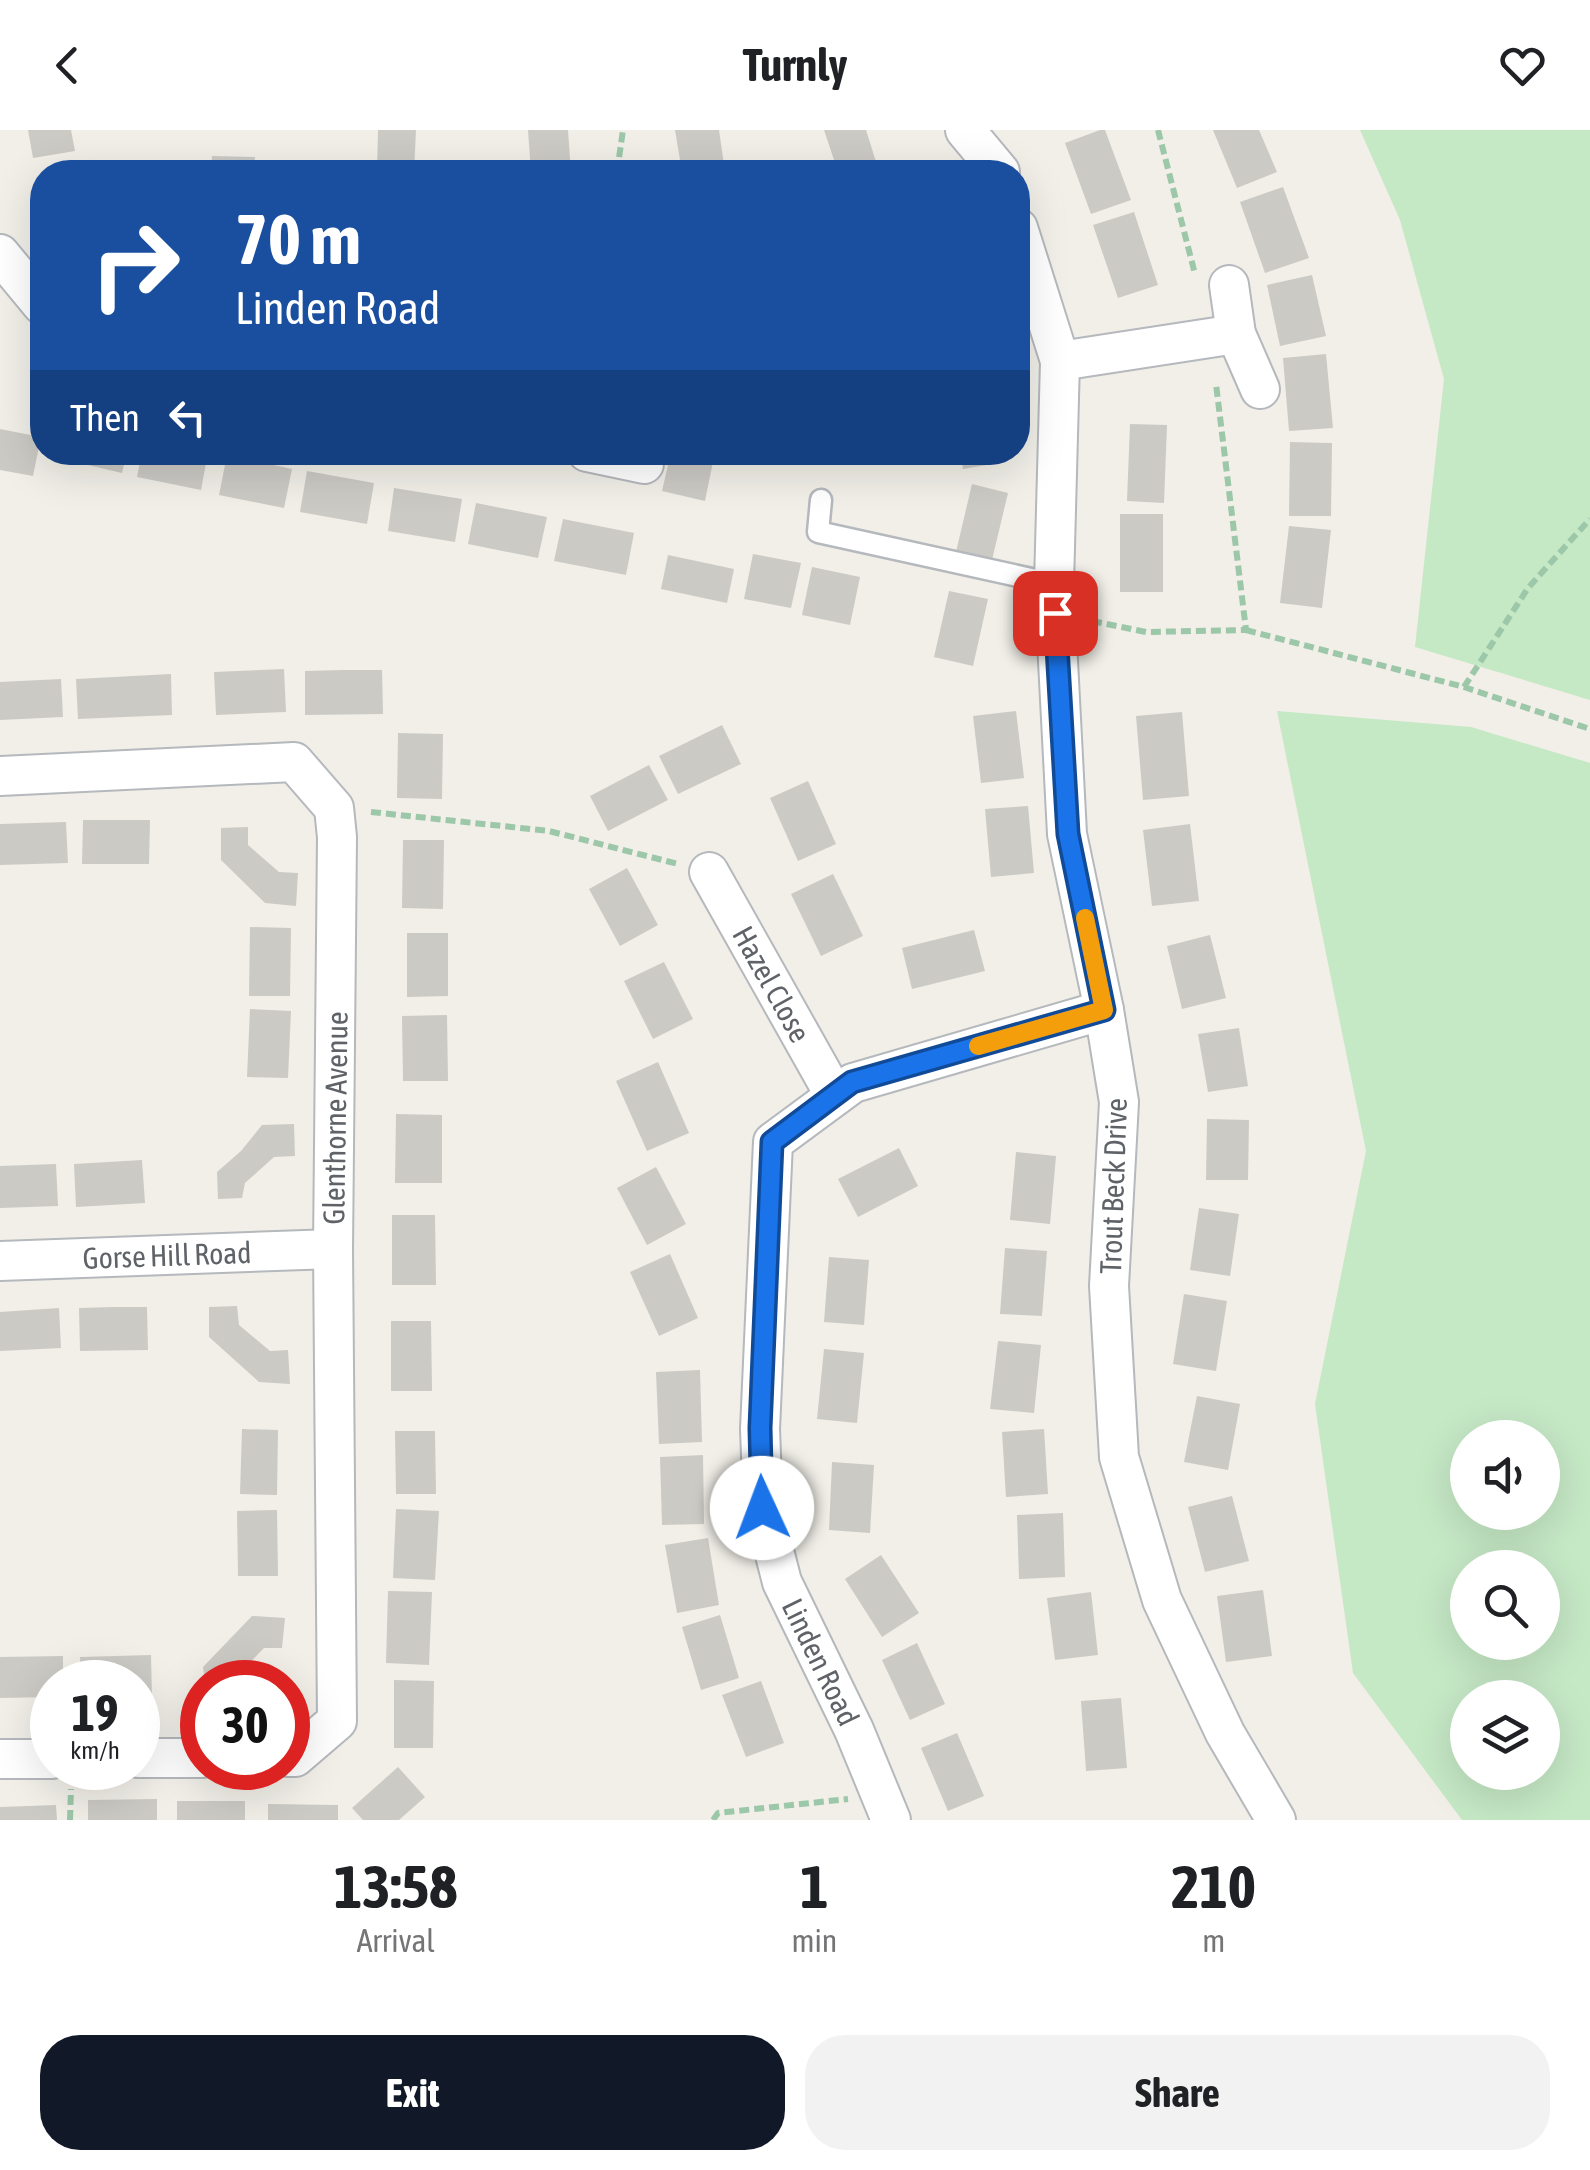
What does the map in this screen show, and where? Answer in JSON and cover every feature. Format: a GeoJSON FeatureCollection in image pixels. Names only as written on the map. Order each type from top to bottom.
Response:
{"type":"FeatureCollection","features":[{"type":"Feature","properties":{"kind":"street"},"geometry":{"type":"LineString","coordinates":[[965,130],[990,160]]}},
{"type":"Feature","properties":{"kind":"street"},"geometry":{"type":"LineString","coordinates":[[0,254],[30,290]]}},
{"type":"Feature","properties":{"kind":"street","name":"Trout Beck Drive"},"geometry":{"type":"LineString","coordinates":[[1030,266],[1060,361],[1054,598],[1068,834],[1119,1102],[1110,1286],[1119,1457],[1162,1600],[1226,1733],[1276,1820]]}},
{"type":"Feature","properties":{"kind":"street"},"geometry":{"type":"LineString","coordinates":[[1213,284],[1224,336],[1260,389]]}},
{"type":"Feature","properties":{"kind":"street"},"geometry":{"type":"LineString","coordinates":[[1060,361],[1224,336]]}},
{"type":"Feature","properties":{"kind":"street"},"geometry":{"type":"LineString","coordinates":[[0,776],[294,762],[334,808]]}},
{"type":"Feature","properties":{"kind":"street","name":"Glenthorne Avenue"},"geometry":{"type":"LineString","coordinates":[[310,1745],[337,1720],[333,1249],[338,837],[334,808]]}},
{"type":"Feature","properties":{"kind":"street","name":"Hazel Close"},"geometry":{"type":"LineString","coordinates":[[709,872],[835,1096]]}},
{"type":"Feature","properties":{"kind":"street","name":"Linden Road"},"geometry":{"type":"LineString","coordinates":[[886,1808],[854,1730],[782,1582],[762,1508],[760,1428],[772,1142],[852,1082],[1104,1010]]}},
{"type":"Feature","properties":{"kind":"street","name":"Gorse Hill Road"},"geometry":{"type":"LineString","coordinates":[[0,1261],[333,1249]]}},
{"type":"Feature","properties":{"kind":"street"},"geometry":{"type":"LineString","coordinates":[[0,1759],[30,1759]]}},
{"type":"Feature","properties":{"kind":"lane"},"geometry":{"type":"LineString","coordinates":[[822,500],[818,532],[1054,598]]}},
{"type":"Feature","properties":{"kind":"path"},"geometry":{"type":"LineString","coordinates":[[619,160],[623,130]]}},
{"type":"Feature","properties":{"kind":"path"},"geometry":{"type":"LineString","coordinates":[[1158,130],[1213,284]]}},
{"type":"Feature","properties":{"kind":"path"},"geometry":{"type":"LineString","coordinates":[[1224,336],[1246,630]]}},
{"type":"Feature","properties":{"kind":"path"},"geometry":{"type":"LineString","coordinates":[[1464,687],[1528,588],[1590,519]]}},
{"type":"Feature","properties":{"kind":"path"},"geometry":{"type":"LineString","coordinates":[[1054,598],[1146,632],[1246,630],[1464,687],[1590,729]]}},
{"type":"Feature","properties":{"kind":"path"},"geometry":{"type":"LineString","coordinates":[[334,808],[549,831],[709,872]]}},
{"type":"Feature","properties":{"kind":"path"},"geometry":{"type":"LineString","coordinates":[[713,1820],[718,1814],[886,1808]]}},
{"type":"Feature","properties":{"kind":"green space"},"geometry":{"type":"Polygon","coordinates":[[[1360,130],[1590,130],[1590,700],[1415,647],[1444,379],[1400,220],[1360,130]]]}},
{"type":"Feature","properties":{"kind":"green space"},"geometry":{"type":"Polygon","coordinates":[[[1277,711],[1471,727],[1590,763],[1590,1820],[1462,1820],[1353,1673],[1315,1404],[1366,1151],[1277,711]]]}},
{"type":"Feature","properties":{"kind":"building"},"geometry":{"type":"Polygon","coordinates":[[[28,130],[71,130],[75,151],[33,158],[28,130]]]}},
{"type":"Feature","properties":{"kind":"building"},"geometry":{"type":"Polygon","coordinates":[[[378,130],[416,130],[415,160],[377,160],[378,130]]]}},
{"type":"Feature","properties":{"kind":"building"},"geometry":{"type":"Polygon","coordinates":[[[528,130],[568,130],[570,160],[530,160],[528,130]]]}},
{"type":"Feature","properties":{"kind":"building"},"geometry":{"type":"Polygon","coordinates":[[[675,130],[719,130],[723,160],[680,160],[675,130]]]}},
{"type":"Feature","properties":{"kind":"building"},"geometry":{"type":"Polygon","coordinates":[[[824,130],[866,130],[875,160],[834,160],[824,130]]]}},
{"type":"Feature","properties":{"kind":"building"},"geometry":{"type":"Polygon","coordinates":[[[1105,130],[1131,200],[1091,214],[1065,143],[1105,130]]]}},
{"type":"Feature","properties":{"kind":"building"},"geometry":{"type":"Polygon","coordinates":[[[1213,130],[1259,130],[1277,172],[1237,188],[1213,130]]]}},
{"type":"Feature","properties":{"kind":"building"},"geometry":{"type":"Polygon","coordinates":[[[212,156],[255,157],[255,160],[212,160],[212,156]]]}},
{"type":"Feature","properties":{"kind":"building"},"geometry":{"type":"Polygon","coordinates":[[[1283,187],[1309,258],[1265,273],[1240,202],[1283,187]]]}},
{"type":"Feature","properties":{"kind":"building"},"geometry":{"type":"Polygon","coordinates":[[[1134,212],[1158,285],[1118,298],[1093,225],[1134,212]]]}},
{"type":"Feature","properties":{"kind":"building"},"geometry":{"type":"Polygon","coordinates":[[[1312,275],[1326,336],[1280,346],[1267,285],[1312,275]]]}},
{"type":"Feature","properties":{"kind":"building"},"geometry":{"type":"Polygon","coordinates":[[[1326,354],[1333,428],[1289,431],[1283,358],[1326,354]]]}},
{"type":"Feature","properties":{"kind":"building"},"geometry":{"type":"Polygon","coordinates":[[[1130,424],[1167,425],[1164,503],[1127,501],[1130,424]]]}},
{"type":"Feature","properties":{"kind":"building"},"geometry":{"type":"Polygon","coordinates":[[[0,429],[30,435],[30,465],[35,465],[33,476],[0,470],[0,429]]]}},
{"type":"Feature","properties":{"kind":"building"},"geometry":{"type":"Polygon","coordinates":[[[1290,442],[1332,443],[1331,516],[1289,516],[1290,442]]]}},
{"type":"Feature","properties":{"kind":"building"},"geometry":{"type":"Polygon","coordinates":[[[88,465],[124,465],[122,473],[88,465]]]}},
{"type":"Feature","properties":{"kind":"building"},"geometry":{"type":"Polygon","coordinates":[[[139,465],[206,465],[201,490],[137,477],[139,465]]]}},
{"type":"Feature","properties":{"kind":"building"},"geometry":{"type":"Polygon","coordinates":[[[225,465],[292,469],[284,508],[219,495],[225,465]]]}},
{"type":"Feature","properties":{"kind":"building"},"geometry":{"type":"Polygon","coordinates":[[[668,465],[712,465],[705,501],[662,491],[668,465]]]}},
{"type":"Feature","properties":{"kind":"building"},"geometry":{"type":"Polygon","coordinates":[[[307,471],[374,483],[367,524],[300,512],[307,471]]]}},
{"type":"Feature","properties":{"kind":"building"},"geometry":{"type":"Polygon","coordinates":[[[972,484],[1008,493],[992,560],[956,552],[972,484]]]}},
{"type":"Feature","properties":{"kind":"building"},"geometry":{"type":"Polygon","coordinates":[[[394,488],[462,499],[455,542],[388,531],[394,488]]]}},
{"type":"Feature","properties":{"kind":"building"},"geometry":{"type":"Polygon","coordinates":[[[476,503],[547,517],[538,558],[468,544],[476,503]]]}},
{"type":"Feature","properties":{"kind":"building"},"geometry":{"type":"Polygon","coordinates":[[[1120,514],[1163,514],[1163,592],[1120,592],[1120,514]]]}},
{"type":"Feature","properties":{"kind":"building"},"geometry":{"type":"Polygon","coordinates":[[[563,519],[634,533],[626,575],[554,561],[563,519]]]}},
{"type":"Feature","properties":{"kind":"building"},"geometry":{"type":"Polygon","coordinates":[[[1289,526],[1331,530],[1322,608],[1280,603],[1289,526]]]}},
{"type":"Feature","properties":{"kind":"building"},"geometry":{"type":"Polygon","coordinates":[[[753,554],[801,563],[791,608],[744,599],[753,554]]]}},
{"type":"Feature","properties":{"kind":"building"},"geometry":{"type":"Polygon","coordinates":[[[668,555],[734,569],[727,603],[661,589],[668,555]]]}},
{"type":"Feature","properties":{"kind":"building"},"geometry":{"type":"Polygon","coordinates":[[[812,567],[860,577],[850,625],[802,615],[812,567]]]}},
{"type":"Feature","properties":{"kind":"building"},"geometry":{"type":"Polygon","coordinates":[[[949,591],[988,599],[973,666],[934,657],[949,591]]]}},
{"type":"Feature","properties":{"kind":"building"},"geometry":{"type":"Polygon","coordinates":[[[284,669],[286,712],[216,715],[214,672],[284,669]]]}},
{"type":"Feature","properties":{"kind":"building"},"geometry":{"type":"Polygon","coordinates":[[[382,670],[383,714],[305,715],[305,671],[382,670]]]}},
{"type":"Feature","properties":{"kind":"building"},"geometry":{"type":"Polygon","coordinates":[[[171,674],[172,715],[78,719],[76,679],[171,674]]]}},
{"type":"Feature","properties":{"kind":"building"},"geometry":{"type":"Polygon","coordinates":[[[61,679],[63,717],[0,720],[0,682],[61,679]]]}},
{"type":"Feature","properties":{"kind":"building"},"geometry":{"type":"Polygon","coordinates":[[[1016,711],[1024,778],[981,783],[973,716],[1016,711]]]}},
{"type":"Feature","properties":{"kind":"building"},"geometry":{"type":"Polygon","coordinates":[[[1182,712],[1189,796],[1143,800],[1136,716],[1182,712]]]}},
{"type":"Feature","properties":{"kind":"building"},"geometry":{"type":"Polygon","coordinates":[[[722,725],[741,764],[678,794],[659,756],[722,725]]]}},
{"type":"Feature","properties":{"kind":"building"},"geometry":{"type":"Polygon","coordinates":[[[398,733],[443,734],[442,799],[397,798],[398,733]]]}},
{"type":"Feature","properties":{"kind":"building"},"geometry":{"type":"Polygon","coordinates":[[[649,765],[668,800],[608,831],[590,796],[649,765]]]}},
{"type":"Feature","properties":{"kind":"building"},"geometry":{"type":"Polygon","coordinates":[[[808,781],[836,844],[798,861],[770,798],[808,781]]]}},
{"type":"Feature","properties":{"kind":"building"},"geometry":{"type":"Polygon","coordinates":[[[1028,806],[1034,873],[991,877],[985,809],[1028,806]]]}},
{"type":"Feature","properties":{"kind":"building"},"geometry":{"type":"Polygon","coordinates":[[[83,820],[150,820],[149,864],[82,864],[83,820]]]}},
{"type":"Feature","properties":{"kind":"building"},"geometry":{"type":"Polygon","coordinates":[[[66,822],[68,863],[0,865],[0,824],[66,822]]]}},
{"type":"Feature","properties":{"kind":"building"},"geometry":{"type":"Polygon","coordinates":[[[1190,824],[1199,901],[1152,906],[1143,830],[1190,824]]]}},
{"type":"Feature","properties":{"kind":"building"},"geometry":{"type":"Polygon","coordinates":[[[248,827],[248,845],[279,872],[298,873],[296,906],[265,903],[221,860],[221,828],[248,827]]]}},
{"type":"Feature","properties":{"kind":"building"},"geometry":{"type":"Polygon","coordinates":[[[403,840],[444,840],[443,909],[402,908],[403,840]]]}},
{"type":"Feature","properties":{"kind":"building"},"geometry":{"type":"Polygon","coordinates":[[[627,868],[658,925],[620,946],[589,889],[627,868]]]}},
{"type":"Feature","properties":{"kind":"building"},"geometry":{"type":"Polygon","coordinates":[[[833,874],[863,936],[821,956],[791,894],[833,874]]]}},
{"type":"Feature","properties":{"kind":"building"},"geometry":{"type":"Polygon","coordinates":[[[250,927],[291,928],[290,996],[249,996],[250,927]]]}},
{"type":"Feature","properties":{"kind":"building"},"geometry":{"type":"Polygon","coordinates":[[[974,930],[985,971],[912,989],[902,948],[974,930]]]}},
{"type":"Feature","properties":{"kind":"building"},"geometry":{"type":"Polygon","coordinates":[[[407,933],[448,933],[448,996],[407,997],[407,933]]]}},
{"type":"Feature","properties":{"kind":"building"},"geometry":{"type":"Polygon","coordinates":[[[1210,935],[1226,998],[1182,1009],[1167,946],[1210,935]]]}},
{"type":"Feature","properties":{"kind":"building"},"geometry":{"type":"Polygon","coordinates":[[[664,962],[693,1019],[653,1039],[624,981],[664,962]]]}},
{"type":"Feature","properties":{"kind":"building"},"geometry":{"type":"Polygon","coordinates":[[[250,1009],[291,1011],[288,1078],[247,1077],[250,1009]]]}},
{"type":"Feature","properties":{"kind":"building"},"geometry":{"type":"Polygon","coordinates":[[[447,1015],[448,1081],[403,1081],[402,1016],[447,1015]]]}},
{"type":"Feature","properties":{"kind":"building"},"geometry":{"type":"Polygon","coordinates":[[[1239,1028],[1248,1086],[1208,1092],[1198,1034],[1239,1028]]]}},
{"type":"Feature","properties":{"kind":"building"},"geometry":{"type":"Polygon","coordinates":[[[658,1062],[689,1133],[647,1151],[616,1081],[658,1062]]]}},
{"type":"Feature","properties":{"kind":"building"},"geometry":{"type":"Polygon","coordinates":[[[396,1114],[442,1115],[442,1183],[395,1183],[396,1114]]]}},
{"type":"Feature","properties":{"kind":"building"},"geometry":{"type":"Polygon","coordinates":[[[1207,1119],[1249,1120],[1248,1180],[1206,1180],[1207,1119]]]}},
{"type":"Feature","properties":{"kind":"building"},"geometry":{"type":"Polygon","coordinates":[[[294,1124],[295,1156],[274,1157],[245,1183],[242,1198],[218,1199],[217,1172],[262,1125],[294,1124]]]}},
{"type":"Feature","properties":{"kind":"building"},"geometry":{"type":"Polygon","coordinates":[[[899,1148],[918,1186],[858,1217],[838,1179],[899,1148]]]}},
{"type":"Feature","properties":{"kind":"building"},"geometry":{"type":"Polygon","coordinates":[[[1016,1152],[1056,1156],[1050,1224],[1010,1220],[1016,1152]]]}},
{"type":"Feature","properties":{"kind":"building"},"geometry":{"type":"Polygon","coordinates":[[[142,1160],[145,1203],[76,1207],[74,1164],[142,1160]]]}},
{"type":"Feature","properties":{"kind":"building"},"geometry":{"type":"Polygon","coordinates":[[[56,1164],[58,1206],[0,1208],[0,1166],[56,1164]]]}},
{"type":"Feature","properties":{"kind":"building"},"geometry":{"type":"Polygon","coordinates":[[[656,1167],[686,1224],[647,1245],[617,1188],[656,1167]]]}},
{"type":"Feature","properties":{"kind":"building"},"geometry":{"type":"Polygon","coordinates":[[[1199,1208],[1239,1214],[1230,1276],[1190,1270],[1199,1208]]]}},
{"type":"Feature","properties":{"kind":"building"},"geometry":{"type":"Polygon","coordinates":[[[392,1215],[435,1215],[436,1285],[392,1285],[392,1215]]]}},
{"type":"Feature","properties":{"kind":"building"},"geometry":{"type":"Polygon","coordinates":[[[1005,1248],[1047,1251],[1042,1316],[1000,1314],[1005,1248]]]}},
{"type":"Feature","properties":{"kind":"building"},"geometry":{"type":"Polygon","coordinates":[[[670,1254],[698,1318],[659,1336],[630,1272],[670,1254]]]}},
{"type":"Feature","properties":{"kind":"building"},"geometry":{"type":"Polygon","coordinates":[[[829,1257],[869,1260],[864,1325],[824,1322],[829,1257]]]}},
{"type":"Feature","properties":{"kind":"building"},"geometry":{"type":"Polygon","coordinates":[[[1184,1294],[1227,1301],[1216,1371],[1173,1364],[1184,1294]]]}},
{"type":"Feature","properties":{"kind":"building"},"geometry":{"type":"Polygon","coordinates":[[[237,1306],[239,1325],[270,1351],[288,1350],[290,1384],[259,1382],[209,1337],[209,1307],[237,1306]]]}},
{"type":"Feature","properties":{"kind":"building"},"geometry":{"type":"Polygon","coordinates":[[[147,1307],[148,1350],[80,1351],[79,1308],[147,1307]]]}},
{"type":"Feature","properties":{"kind":"building"},"geometry":{"type":"Polygon","coordinates":[[[59,1308],[61,1348],[0,1351],[0,1312],[59,1308]]]}},
{"type":"Feature","properties":{"kind":"building"},"geometry":{"type":"Polygon","coordinates":[[[391,1321],[431,1321],[432,1391],[391,1391],[391,1321]]]}},
{"type":"Feature","properties":{"kind":"building"},"geometry":{"type":"Polygon","coordinates":[[[998,1341],[1041,1345],[1034,1413],[990,1409],[998,1341]]]}},
{"type":"Feature","properties":{"kind":"building"},"geometry":{"type":"Polygon","coordinates":[[[824,1349],[864,1353],[857,1423],[817,1419],[824,1349]]]}},
{"type":"Feature","properties":{"kind":"building"},"geometry":{"type":"Polygon","coordinates":[[[700,1370],[702,1442],[659,1444],[656,1372],[700,1370]]]}},
{"type":"Feature","properties":{"kind":"building"},"geometry":{"type":"Polygon","coordinates":[[[1197,1396],[1240,1404],[1228,1470],[1184,1462],[1197,1396]]]}},
{"type":"Feature","properties":{"kind":"building"},"geometry":{"type":"Polygon","coordinates":[[[242,1429],[278,1430],[277,1495],[240,1494],[242,1429]]]}},
{"type":"Feature","properties":{"kind":"building"},"geometry":{"type":"Polygon","coordinates":[[[1044,1429],[1048,1494],[1006,1497],[1002,1432],[1044,1429]]]}},
{"type":"Feature","properties":{"kind":"building"},"geometry":{"type":"Polygon","coordinates":[[[395,1431],[435,1431],[436,1494],[396,1494],[395,1431]]]}},
{"type":"Feature","properties":{"kind":"building"},"geometry":{"type":"Polygon","coordinates":[[[703,1455],[704,1524],[662,1525],[660,1457],[703,1455]]]}},
{"type":"Feature","properties":{"kind":"building"},"geometry":{"type":"Polygon","coordinates":[[[832,1462],[874,1465],[870,1533],[829,1530],[832,1462]]]}},
{"type":"Feature","properties":{"kind":"building"},"geometry":{"type":"Polygon","coordinates":[[[1232,1496],[1249,1561],[1205,1572],[1188,1507],[1232,1496]]]}},
{"type":"Feature","properties":{"kind":"building"},"geometry":{"type":"Polygon","coordinates":[[[396,1509],[439,1511],[435,1580],[393,1578],[396,1509]]]}},
{"type":"Feature","properties":{"kind":"building"},"geometry":{"type":"Polygon","coordinates":[[[277,1510],[278,1576],[238,1576],[237,1511],[277,1510]]]}},
{"type":"Feature","properties":{"kind":"building"},"geometry":{"type":"Polygon","coordinates":[[[1063,1513],[1065,1577],[1019,1579],[1017,1515],[1063,1513]]]}},
{"type":"Feature","properties":{"kind":"building"},"geometry":{"type":"Polygon","coordinates":[[[708,1538],[719,1605],[677,1613],[665,1545],[708,1538]]]}},
{"type":"Feature","properties":{"kind":"building"},"geometry":{"type":"Polygon","coordinates":[[[881,1555],[919,1613],[882,1637],[845,1579],[881,1555]]]}},
{"type":"Feature","properties":{"kind":"building"},"geometry":{"type":"Polygon","coordinates":[[[1263,1590],[1272,1656],[1226,1662],[1217,1596],[1263,1590]]]}},
{"type":"Feature","properties":{"kind":"building"},"geometry":{"type":"Polygon","coordinates":[[[388,1591],[432,1592],[429,1665],[386,1663],[388,1591]]]}},
{"type":"Feature","properties":{"kind":"building"},"geometry":{"type":"Polygon","coordinates":[[[1091,1592],[1098,1655],[1055,1660],[1047,1598],[1091,1592]]]}},
{"type":"Feature","properties":{"kind":"building"},"geometry":{"type":"Polygon","coordinates":[[[720,1615],[739,1678],[701,1690],[682,1627],[720,1615]]]}},
{"type":"Feature","properties":{"kind":"building"},"geometry":{"type":"Polygon","coordinates":[[[252,1616],[285,1618],[282,1648],[264,1648],[252,1660],[210,1660],[252,1616]]]}},
{"type":"Feature","properties":{"kind":"building"},"geometry":{"type":"Polygon","coordinates":[[[917,1643],[945,1704],[910,1720],[882,1660],[917,1643]]]}},
{"type":"Feature","properties":{"kind":"building"},"geometry":{"type":"Polygon","coordinates":[[[151,1655],[151,1660],[80,1660],[80,1657],[151,1655]]]}},
{"type":"Feature","properties":{"kind":"building"},"geometry":{"type":"Polygon","coordinates":[[[63,1656],[63,1660],[30,1660],[30,1697],[0,1698],[0,1657],[63,1656]]]}},
{"type":"Feature","properties":{"kind":"building"},"geometry":{"type":"Polygon","coordinates":[[[394,1680],[434,1681],[433,1748],[394,1748],[394,1680]]]}},
{"type":"Feature","properties":{"kind":"building"},"geometry":{"type":"Polygon","coordinates":[[[761,1681],[784,1743],[746,1757],[722,1695],[761,1681]]]}},
{"type":"Feature","properties":{"kind":"building"},"geometry":{"type":"Polygon","coordinates":[[[1121,1698],[1127,1768],[1086,1771],[1081,1701],[1121,1698]]]}},
{"type":"Feature","properties":{"kind":"building"},"geometry":{"type":"Polygon","coordinates":[[[957,1733],[984,1796],[948,1811],[921,1748],[957,1733]]]}},
{"type":"Feature","properties":{"kind":"building"},"geometry":{"type":"Polygon","coordinates":[[[398,1767],[425,1797],[399,1820],[363,1820],[352,1808],[398,1767]]]}},
{"type":"Feature","properties":{"kind":"building"},"geometry":{"type":"Polygon","coordinates":[[[157,1799],[157,1820],[88,1820],[88,1800],[157,1799]]]}},
{"type":"Feature","properties":{"kind":"building"},"geometry":{"type":"Polygon","coordinates":[[[177,1801],[245,1801],[245,1820],[177,1820],[177,1801]]]}},
{"type":"Feature","properties":{"kind":"building"},"geometry":{"type":"Polygon","coordinates":[[[268,1804],[338,1805],[338,1820],[268,1820],[268,1804]]]}},
{"type":"Feature","properties":{"kind":"building"},"geometry":{"type":"Polygon","coordinates":[[[56,1805],[57,1820],[0,1820],[0,1807],[56,1805]]]}},
{"type":"Feature","properties":{"kind":"slow traffic"},"geometry":{"type":"LineString","coordinates":[[978,1046],[1104,1010],[1085,918]]}},
{"type":"Feature","properties":{"kind":"route"},"geometry":{"type":"LineString","coordinates":[[762,1508],[760,1428],[772,1142],[852,1082],[1104,1010],[1068,834],[1055,613]]}}]}
